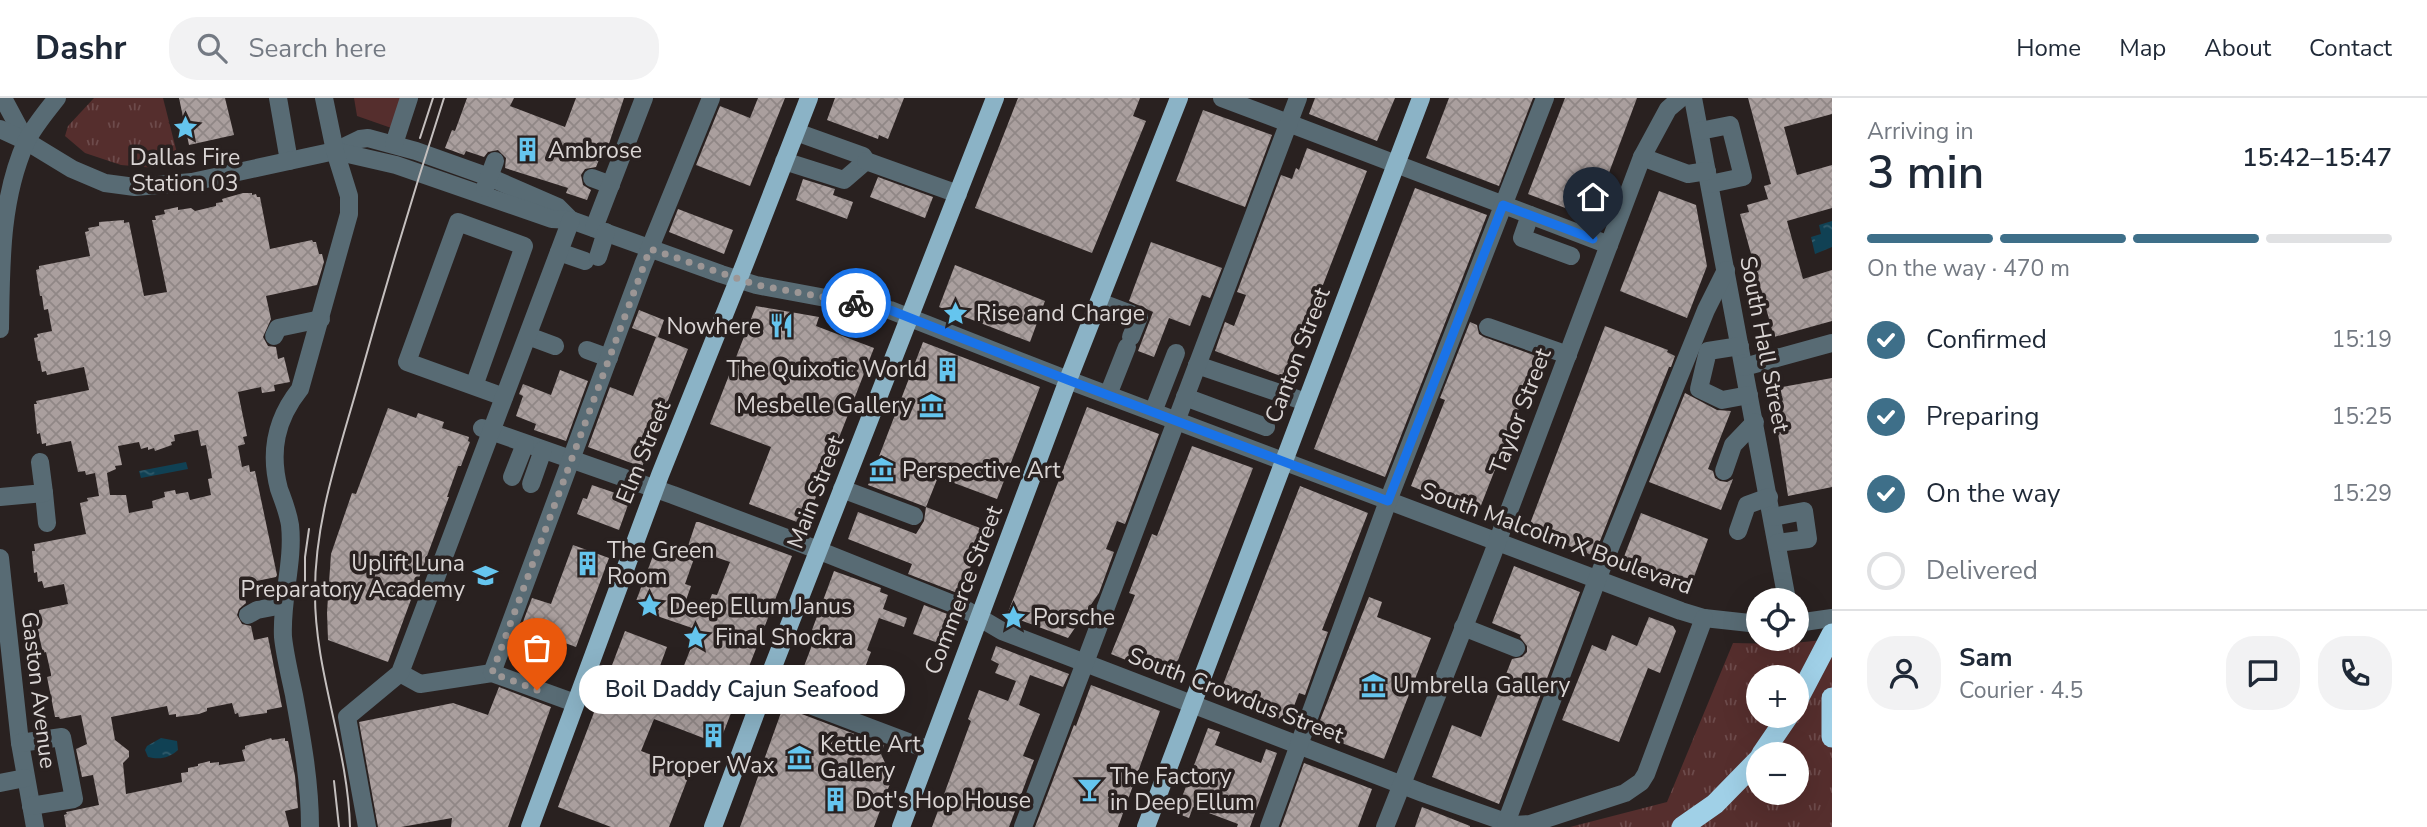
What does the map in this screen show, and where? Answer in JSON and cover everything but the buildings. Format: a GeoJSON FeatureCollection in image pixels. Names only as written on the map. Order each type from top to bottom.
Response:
{"type":"FeatureCollection","features":[{"type":"Feature","properties":{"kind":"highway"},"geometry":{"type":"LineString","coordinates":[[1809,678],[1832,634]]}},
{"type":"Feature","properties":{"kind":"highway"},"geometry":{"type":"LineString","coordinates":[[1832,698],[1832,737]]}},
{"type":"Feature","properties":{"kind":"highway"},"geometry":{"type":"LineString","coordinates":[[1682,827],[1715,804],[1746,772]]}},
{"type":"Feature","properties":{"kind":"main road","name":"Elm Street"},"geometry":{"type":"LineString","coordinates":[[530,827],[654,489],[809,98]]}},
{"type":"Feature","properties":{"kind":"main road","name":"Main Street"},"geometry":{"type":"LineString","coordinates":[[713,827],[995,98]]}},
{"type":"Feature","properties":{"kind":"main road","name":"Commerce Street"},"geometry":{"type":"LineString","coordinates":[[901,827],[1068,380],[1179,98]]}},
{"type":"Feature","properties":{"kind":"main road","name":"Canton Street"},"geometry":{"type":"LineString","coordinates":[[1146,827],[1421,98]]}},
{"type":"Feature","properties":{"kind":"street"},"geometry":{"type":"LineString","coordinates":[[3,98],[26,141]]}},
{"type":"Feature","properties":{"kind":"street"},"geometry":{"type":"LineString","coordinates":[[0,329],[1,220],[11,179],[26,141],[57,98]]}},
{"type":"Feature","properties":{"kind":"street"},"geometry":{"type":"LineString","coordinates":[[278,98],[289,161]]}},
{"type":"Feature","properties":{"kind":"street"},"geometry":{"type":"LineString","coordinates":[[310,827],[307,770],[284,638],[283,605],[289,561],[290,525],[274,455],[279,424],[287,405],[300,389],[349,214],[349,196],[335,151],[324,98]]}},
{"type":"Feature","properties":{"kind":"street"},"geometry":{"type":"LineString","coordinates":[[394,144],[409,98]]}},
{"type":"Feature","properties":{"kind":"street"},"geometry":{"type":"LineString","coordinates":[[559,252],[592,259],[611,185],[644,98]]}},
{"type":"Feature","properties":{"kind":"street"},"geometry":{"type":"LineString","coordinates":[[492,673],[650,249],[711,98]]}},
{"type":"Feature","properties":{"kind":"street"},"geometry":{"type":"LineString","coordinates":[[1222,98],[1609,245]]}},
{"type":"Feature","properties":{"kind":"street"},"geometry":{"type":"LineString","coordinates":[[1023,827],[1298,98]]}},
{"type":"Feature","properties":{"kind":"street"},"geometry":{"type":"LineString","coordinates":[[1269,827],[1388,501],[1545,98]]}},
{"type":"Feature","properties":{"kind":"street","name":"Taylor Street"},"geometry":{"type":"LineString","coordinates":[[1385,827],[1497,542],[1642,157],[1668,109],[1681,98]]}},
{"type":"Feature","properties":{"kind":"street","name":"South Hall Street"},"geometry":{"type":"LineString","coordinates":[[1693,98],[1785,588]]}},
{"type":"Feature","properties":{"kind":"street"},"geometry":{"type":"LineString","coordinates":[[1642,157],[1688,174],[1743,177],[1730,125],[1700,131]]}},
{"type":"Feature","properties":{"kind":"street"},"geometry":{"type":"LineString","coordinates":[[0,129],[26,141],[72,169],[105,183],[135,187],[192,182],[335,151],[360,139],[394,144],[489,178]]}},
{"type":"Feature","properties":{"kind":"street"},"geometry":{"type":"LineString","coordinates":[[796,132],[958,194]]}},
{"type":"Feature","properties":{"kind":"street"},"geometry":{"type":"LineString","coordinates":[[335,151],[396,165],[489,178]]}},
{"type":"Feature","properties":{"kind":"street"},"geometry":{"type":"LineString","coordinates":[[785,161],[844,180],[866,161]]}},
{"type":"Feature","properties":{"kind":"street","name":"South Malcolm X Boulevard"},"geometry":{"type":"LineString","coordinates":[[489,178],[552,219],[571,219],[738,280],[890,310],[1108,396],[1681,611],[1704,618],[1746,623]]}},
{"type":"Feature","properties":{"kind":"street"},"geometry":{"type":"LineString","coordinates":[[592,178],[611,185]]}},
{"type":"Feature","properties":{"kind":"street"},"geometry":{"type":"LineString","coordinates":[[1530,215],[1522,238],[1568,255],[1573,232]]}},
{"type":"Feature","properties":{"kind":"street"},"geometry":{"type":"LineString","coordinates":[[367,827],[346,717],[400,673],[487,430],[504,397],[571,219]]}},
{"type":"Feature","properties":{"kind":"street"},"geometry":{"type":"LineString","coordinates":[[474,386],[524,246],[458,222],[407,362],[504,397]]}},
{"type":"Feature","properties":{"kind":"street"},"geometry":{"type":"LineString","coordinates":[[1506,823],[1597,580],[1706,310],[1726,270]]}},
{"type":"Feature","properties":{"kind":"street"},"geometry":{"type":"LineString","coordinates":[[1099,302],[1139,317],[1108,396]]}},
{"type":"Feature","properties":{"kind":"street"},"geometry":{"type":"LineString","coordinates":[[274,336],[278,328],[321,319]]}},
{"type":"Feature","properties":{"kind":"street"},"geometry":{"type":"LineString","coordinates":[[1488,327],[1568,355]]}},
{"type":"Feature","properties":{"kind":"street"},"geometry":{"type":"LineString","coordinates":[[528,336],[555,346]]}},
{"type":"Feature","properties":{"kind":"street"},"geometry":{"type":"LineString","coordinates":[[1744,367],[1832,343]]}},
{"type":"Feature","properties":{"kind":"street"},"geometry":{"type":"LineString","coordinates":[[1740,346],[1708,351],[1699,389],[1722,400],[1749,395]]}},
{"type":"Feature","properties":{"kind":"street"},"geometry":{"type":"LineString","coordinates":[[587,350],[609,358]]}},
{"type":"Feature","properties":{"kind":"street"},"geometry":{"type":"LineString","coordinates":[[1153,412],[1176,353]]}},
{"type":"Feature","properties":{"kind":"street"},"geometry":{"type":"LineString","coordinates":[[1197,365],[1306,402]]}},
{"type":"Feature","properties":{"kind":"street"},"geometry":{"type":"LineString","coordinates":[[1185,397],[1266,427]]}},
{"type":"Feature","properties":{"kind":"street"},"geometry":{"type":"LineString","coordinates":[[1236,443],[1245,420]]}},
{"type":"Feature","properties":{"kind":"street"},"geometry":{"type":"LineString","coordinates":[[1724,471],[1732,445],[1755,422]]}},
{"type":"Feature","properties":{"kind":"street","name":"South Crowdus Street"},"geometry":{"type":"LineString","coordinates":[[487,430],[818,550],[959,606],[1002,631],[1401,785],[1475,803],[1506,823],[1514,825],[1531,824],[1577,810],[1625,793],[1641,782],[1704,618]]}},
{"type":"Feature","properties":{"kind":"street"},"geometry":{"type":"LineString","coordinates":[[512,477],[525,444]]}},
{"type":"Feature","properties":{"kind":"street"},"geometry":{"type":"LineString","coordinates":[[531,484],[543,450]]}},
{"type":"Feature","properties":{"kind":"street"},"geometry":{"type":"LineString","coordinates":[[40,462],[47,523]]}},
{"type":"Feature","properties":{"kind":"street"},"geometry":{"type":"LineString","coordinates":[[842,489],[914,516]]}},
{"type":"Feature","properties":{"kind":"street"},"geometry":{"type":"LineString","coordinates":[[0,497],[44,493]]}},
{"type":"Feature","properties":{"kind":"street"},"geometry":{"type":"LineString","coordinates":[[1738,531],[1747,505],[1769,497]]}},
{"type":"Feature","properties":{"kind":"street"},"geometry":{"type":"LineString","coordinates":[[1773,517],[1804,511],[1808,539],[1777,543]]}},
{"type":"Feature","properties":{"kind":"street","name":"Gaston Avenue"},"geometry":{"type":"LineString","coordinates":[[0,558],[20,743],[35,827]]}},
{"type":"Feature","properties":{"kind":"street"},"geometry":{"type":"LineString","coordinates":[[248,615],[257,610],[283,605]]}},
{"type":"Feature","properties":{"kind":"street"},"geometry":{"type":"LineString","coordinates":[[1809,621],[1832,618]]}},
{"type":"Feature","properties":{"kind":"street"},"geometry":{"type":"LineString","coordinates":[[1463,626],[1516,648]]}},
{"type":"Feature","properties":{"kind":"street"},"geometry":{"type":"LineString","coordinates":[[400,673],[420,684],[434,677],[469,670],[492,673],[575,703]]}},
{"type":"Feature","properties":{"kind":"street"},"geometry":{"type":"LineString","coordinates":[[765,688],[929,750]]}},
{"type":"Feature","properties":{"kind":"street"},"geometry":{"type":"LineString","coordinates":[[20,743],[62,737],[74,799],[31,806]]}},
{"type":"Feature","properties":{"kind":"street"},"geometry":{"type":"LineString","coordinates":[[0,783],[25,778]]}},
{"type":"Feature","properties":{"kind":"green space"},"geometry":{"type":"Polygon","coordinates":[[[94,98],[163,98],[179,161],[155,168],[121,165],[85,153],[65,136],[68,126],[94,98]]]}},
{"type":"Feature","properties":{"kind":"green space"},"geometry":{"type":"Polygon","coordinates":[[[354,98],[408,98],[397,130],[357,116],[354,98]]]}},
{"type":"Feature","properties":{"kind":"green space"},"geometry":{"type":"Polygon","coordinates":[[[1832,639],[1832,827],[1570,827],[1667,802],[1733,643],[1746,643],[1746,651],[1809,651],[1809,641],[1832,639]]]}},
{"type":"Feature","properties":{"kind":"water"},"geometry":{"type":"Polygon","coordinates":[[[1832,221],[1832,247],[1815,254],[1811,237],[1821,234],[1819,225],[1832,221]]]}},
{"type":"Feature","properties":{"kind":"water"},"geometry":{"type":"Polygon","coordinates":[[[186,462],[188,469],[141,478],[139,471],[186,462]]]}},
{"type":"Feature","properties":{"kind":"water"},"geometry":{"type":"Polygon","coordinates":[[[161,738],[177,741],[178,750],[164,758],[148,757],[145,750],[147,746],[161,738]]]}},
{"type":"Feature","properties":{"kind":"tram line"},"geometry":{"type":"LineString","coordinates":[[420,138],[433,98]]}},
{"type":"Feature","properties":{"kind":"tram line"},"geometry":{"type":"LineString","coordinates":[[350,827],[344,768],[325,680],[316,621],[319,539],[342,438],[444,98]]}},
{"type":"Feature","properties":{"kind":"tram line"},"geometry":{"type":"LineString","coordinates":[[305,584],[309,529]]}},
{"type":"Feature","properties":{"kind":"tram line"},"geometry":{"type":"LineString","coordinates":[[334,781],[339,827]]}},
{"type":"Feature","properties":{"kind":"way so far"},"geometry":{"type":"LineString","coordinates":[[537,690],[492,673],[650,249],[757,285],[856,303]]}},
{"type":"Feature","properties":{"kind":"place","name":"Dallas Fire Station 03"},"geometry":{"type":"Point","coordinates":[185,127]}},
{"type":"Feature","properties":{"kind":"place","name":"Ambrose"},"geometry":{"type":"Point","coordinates":[528,150]}},
{"type":"Feature","properties":{"kind":"place","name":"Rise and Charge"},"geometry":{"type":"Point","coordinates":[956,313]}},
{"type":"Feature","properties":{"kind":"place","name":"Nowhere"},"geometry":{"type":"Point","coordinates":[781,326]}},
{"type":"Feature","properties":{"kind":"place","name":"The Quixotic World"},"geometry":{"type":"Point","coordinates":[947,369]}},
{"type":"Feature","properties":{"kind":"place","name":"Mesbelle Gallery"},"geometry":{"type":"Point","coordinates":[932,405]}},
{"type":"Feature","properties":{"kind":"place","name":"Perspective Art"},"geometry":{"type":"Point","coordinates":[882,470]}},
{"type":"Feature","properties":{"kind":"place","name":"The Green Room"},"geometry":{"type":"Point","coordinates":[587,563]}},
{"type":"Feature","properties":{"kind":"place","name":"Uplift Luna Preparatory Academy"},"geometry":{"type":"Point","coordinates":[485,576]}},
{"type":"Feature","properties":{"kind":"place","name":"Deep Ellum Janus"},"geometry":{"type":"Point","coordinates":[649,606]}},
{"type":"Feature","properties":{"kind":"place","name":"Porsche"},"geometry":{"type":"Point","coordinates":[1013,617]}},
{"type":"Feature","properties":{"kind":"place","name":"Final Shockra"},"geometry":{"type":"Point","coordinates":[695,637]}},
{"type":"Feature","properties":{"kind":"place","name":"Umbrella Gallery"},"geometry":{"type":"Point","coordinates":[1373,685]}},
{"type":"Feature","properties":{"kind":"place","name":"Boil Daddy Cajun Seafood"},"geometry":{"type":"Point","coordinates":[537,690]}},
{"type":"Feature","properties":{"kind":"place","name":"Proper Wax"},"geometry":{"type":"Point","coordinates":[713,735]}},
{"type":"Feature","properties":{"kind":"place","name":"Kettle Art Gallery"},"geometry":{"type":"Point","coordinates":[800,757]}},
{"type":"Feature","properties":{"kind":"place","name":"The Factory in Deep Ellum"},"geometry":{"type":"Point","coordinates":[1090,789]}},
{"type":"Feature","properties":{"kind":"place","name":"Dot's Hop House"},"geometry":{"type":"Point","coordinates":[835,800]}},
{"type":"Feature","properties":{"kind":"route"},"geometry":{"type":"LineString","coordinates":[[856,303],[890,310],[1388,501],[1503,205],[1593,239]]}}]}
